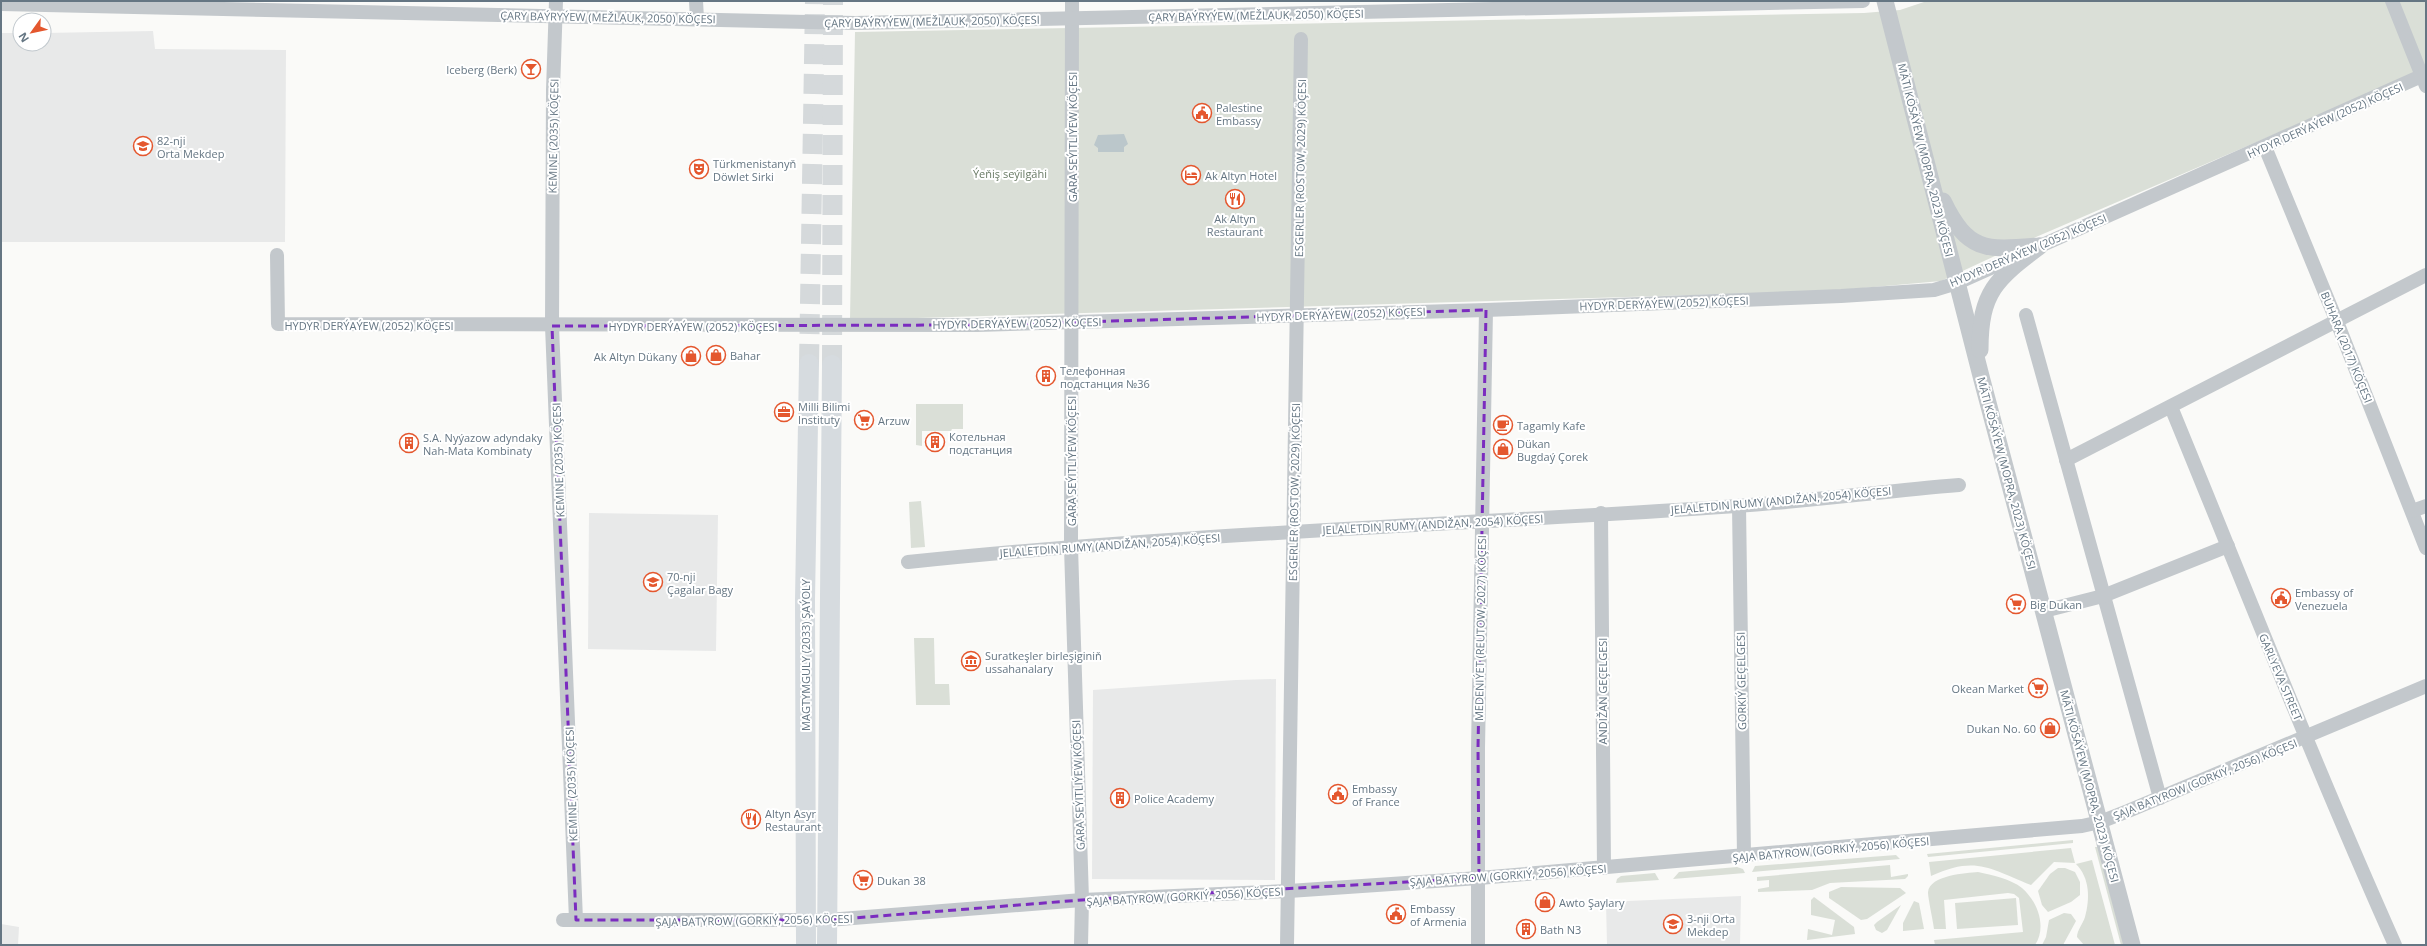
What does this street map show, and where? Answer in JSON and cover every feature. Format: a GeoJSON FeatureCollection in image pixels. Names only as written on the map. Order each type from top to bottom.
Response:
{"type":"FeatureCollection","features":[{"type":"Feature","properties":{"kind":"main road","name":"MAGTYMGULY (2033) ŞAÝOLY"},"geometry":{"type":"LineString","coordinates":[[806,945],[805,600],[808,364]]}},
{"type":"Feature","properties":{"kind":"main road"},"geometry":{"type":"LineString","coordinates":[[827,945],[832,365]]}},
{"type":"Feature","properties":{"kind":"street","name":"KEMINE (2035) KÖÇESI"},"geometry":{"type":"LineString","coordinates":[[556,1],[553,90],[552,326],[569,920]]}},
{"type":"Feature","properties":{"kind":"street"},"geometry":{"type":"LineString","coordinates":[[696,1],[697,19]]}},
{"type":"Feature","properties":{"kind":"street","name":"GARA SEÝITLIÝEW KÖÇESI"},"geometry":{"type":"LineString","coordinates":[[1072,1],[1071,547],[1082,900],[1081,945]]}},
{"type":"Feature","properties":{"kind":"street","name":"ÇARY BAÝRYÝEW (MEŽLAUK, 2050) KÖÇESI"},"geometry":{"type":"LineString","coordinates":[[1,4],[179,4],[556,16],[855,23],[1072,20],[1327,7],[1863,1]]}},
{"type":"Feature","properties":{"kind":"street","name":"MÄTI KÖSÄÝEW (MOPRA, 2023) KÖÇESI"},"geometry":{"type":"LineString","coordinates":[[1885,1],[1982,380],[2132,945]]}},
{"type":"Feature","properties":{"kind":"street"},"geometry":{"type":"LineString","coordinates":[[2392,1],[2425,79]]}},
{"type":"Feature","properties":{"kind":"street","name":"ESGERLER (ROSTOW, 2029) KÖÇESI"},"geometry":{"type":"LineString","coordinates":[[1287,945],[1289,891],[1293,531],[1298,315],[1301,39]]}},
{"type":"Feature","properties":{"kind":"street","name":"HYDYR DERÝAÝEW (2052) KÖÇESI"},"geometry":{"type":"LineString","coordinates":[[277,255],[278,324],[850,326],[1072,322],[1486,310],[1841,296],[1934,290],[1957,283],[2265,147],[2425,79]]}},
{"type":"Feature","properties":{"kind":"street","name":"BUHARA (2017) KÖÇESI"},"geometry":{"type":"LineString","coordinates":[[2265,147],[2337,322],[2426,548]]}},
{"type":"Feature","properties":{"kind":"street"},"geometry":{"type":"LineString","coordinates":[[1928,170],[1956,224],[1964,235],[1979,246],[1998,249],[2040,246]]}},
{"type":"Feature","properties":{"kind":"street"},"geometry":{"type":"LineString","coordinates":[[1982,380],[1980,331],[1984,306],[2000,278],[2040,246]]}},
{"type":"Feature","properties":{"kind":"street"},"geometry":{"type":"LineString","coordinates":[[2066,460],[2426,276]]}},
{"type":"Feature","properties":{"kind":"street","name":"MEDENIÝET (REUTOW, 2027) KÖÇESI"},"geometry":{"type":"LineString","coordinates":[[1478,945],[1478,748],[1486,310]]}},
{"type":"Feature","properties":{"kind":"street"},"geometry":{"type":"LineString","coordinates":[[2026,316],[2160,798]]}},
{"type":"Feature","properties":{"kind":"street","name":"GARLYEVA STREET"},"geometry":{"type":"LineString","coordinates":[[2171,407],[2269,651],[2395,945]]}},
{"type":"Feature","properties":{"kind":"street","name":"JELALETDIN RUMY (ANDIŽAN, 2054) KÖÇESI"},"geometry":{"type":"LineString","coordinates":[[908,562],[1071,547],[1293,531],[1482,522],[1601,513],[1740,506],[1959,485]]}},
{"type":"Feature","properties":{"kind":"street","name":"GORKIÝ GEÇELGESI"},"geometry":{"type":"LineString","coordinates":[[1740,506],[1744,856]]}},
{"type":"Feature","properties":{"kind":"street"},"geometry":{"type":"LineString","coordinates":[[2412,511],[2426,506]]}},
{"type":"Feature","properties":{"kind":"street","name":"ANDIŽAN GEÇELGESI"},"geometry":{"type":"LineString","coordinates":[[1601,513],[1604,868]]}},
{"type":"Feature","properties":{"kind":"street"},"geometry":{"type":"LineString","coordinates":[[2044,611],[2103,596],[2228,546]]}},
{"type":"Feature","properties":{"kind":"street","name":"ŞAJA BATYROW (GORKIÝ, 2056) KÖÇESI"},"geometry":{"type":"LineString","coordinates":[[569,920],[828,920],[1082,900],[1289,891],[1479,878],[2082,826],[2100,822],[2160,798],[2426,686]]}},
{"type":"Feature","properties":{"kind":"highlighted area"},"geometry":{"type":"Polygon","coordinates":[[[1486,310],[1478,748],[1479,878],[1082,900],[828,920],[576,920],[552,326],[977,325],[1486,310]]]}},
{"type":"Feature","properties":{"kind":"shaded area","name":"82-nji Orta Mekdep"},"geometry":{"type":"Polygon","coordinates":[[[153,31],[155,49],[286,50],[285,242],[1,242],[1,33],[12,33],[12,52],[52,52],[52,33],[153,31]]]}},
{"type":"Feature","properties":{"kind":"shaded area"},"geometry":{"type":"Polygon","coordinates":[[[1124,134],[1128,144],[1124,147],[1124,152],[1098,152],[1098,148],[1094,145],[1098,135],[1124,134]]]}},
{"type":"Feature","properties":{"kind":"shaded area","name":"70-nji Çagalar Bagy"},"geometry":{"type":"Polygon","coordinates":[[[589,513],[718,515],[716,651],[588,649],[589,513]]]}},
{"type":"Feature","properties":{"kind":"shaded area"},"geometry":{"type":"Polygon","coordinates":[[[1276,679],[1275,880],[1092,879],[1093,690],[1236,680],[1276,679]]]}},
{"type":"Feature","properties":{"kind":"shaded area","name":"3-nji Orta Mekdep"},"geometry":{"type":"Polygon","coordinates":[[[1741,896],[1740,945],[1607,945],[1606,902],[1741,896]]]}},
{"type":"Feature","properties":{"kind":"shaded area"},"geometry":{"type":"Polygon","coordinates":[[[1,924],[19,927],[18,945],[1,945],[1,924]]]}},
{"type":"Feature","properties":{"kind":"green space","name":"Ýeňiş seýilgähi"},"geometry":{"type":"Polygon","coordinates":[[[1927,1],[2426,1],[2426,69],[2036,237],[1941,281],[1829,291],[850,320],[855,32],[1864,13],[1900,10],[1927,1]]]}},
{"type":"Feature","properties":{"kind":"green space"},"geometry":{"type":"Polygon","coordinates":[[[916,404],[963,404],[963,429],[952,429],[951,431],[922,431],[922,446],[916,445],[916,404]]]}},
{"type":"Feature","properties":{"kind":"green space"},"geometry":{"type":"Polygon","coordinates":[[[921,501],[925,547],[911,548],[909,502],[921,501]]]}},
{"type":"Feature","properties":{"kind":"green space"},"geometry":{"type":"Polygon","coordinates":[[[914,638],[934,638],[935,684],[949,684],[950,705],[916,705],[914,638]]]}},
{"type":"Feature","properties":{"kind":"green space"},"geometry":{"type":"Polygon","coordinates":[[[2073,840],[2073,843],[1928,857],[1927,854],[2073,840]]]}},
{"type":"Feature","properties":{"kind":"green space"},"geometry":{"type":"Polygon","coordinates":[[[2095,847],[2098,847],[2125,945],[2121,945],[2095,847]]]}},
{"type":"Feature","properties":{"kind":"green space"},"geometry":{"type":"Polygon","coordinates":[[[2071,848],[2075,863],[2054,862],[2031,885],[1994,870],[1972,865],[1960,866],[1931,876],[1929,862],[2071,848]]]}},
{"type":"Feature","properties":{"kind":"green space"},"geometry":{"type":"Polygon","coordinates":[[[1896,855],[1900,859],[1752,872],[1755,866],[1896,855]]]}},
{"type":"Feature","properties":{"kind":"green space"},"geometry":{"type":"Polygon","coordinates":[[[2092,860],[2115,945],[2084,945],[2077,937],[2085,917],[2088,903],[2088,889],[2084,876],[2076,864],[2092,860]]]}},
{"type":"Feature","properties":{"kind":"green space"},"geometry":{"type":"Polygon","coordinates":[[[1890,865],[1891,877],[1908,874],[1908,876],[1905,879],[1830,883],[1812,890],[1758,892],[1758,889],[1769,887],[1769,880],[1757,881],[1757,877],[1890,865]]]}},
{"type":"Feature","properties":{"kind":"green space"},"geometry":{"type":"Polygon","coordinates":[[[1737,867],[1743,869],[1745,873],[1673,879],[1679,872],[1737,867]]]}},
{"type":"Feature","properties":{"kind":"green space"},"geometry":{"type":"Polygon","coordinates":[[[2058,868],[2065,868],[2075,872],[2080,882],[2080,895],[2071,902],[2048,912],[2042,905],[2038,891],[2050,874],[2058,868]]]}},
{"type":"Feature","properties":{"kind":"green space"},"geometry":{"type":"Polygon","coordinates":[[[1978,872],[2012,882],[2028,894],[2039,915],[2039,938],[2035,945],[1935,945],[1934,940],[2023,932],[2019,898],[2014,894],[2008,893],[1944,900],[1946,929],[1934,929],[1928,895],[1930,886],[1942,878],[1978,872]]]}},
{"type":"Feature","properties":{"kind":"green space"},"geometry":{"type":"Polygon","coordinates":[[[1655,873],[1659,880],[1616,883],[1617,879],[1621,876],[1655,873]]]}},
{"type":"Feature","properties":{"kind":"green space"},"geometry":{"type":"Polygon","coordinates":[[[1841,887],[1900,888],[1906,893],[1867,919],[1861,920],[1829,898],[1829,892],[1841,887]]]}},
{"type":"Feature","properties":{"kind":"green space"},"geometry":{"type":"Polygon","coordinates":[[[1814,897],[1854,927],[1855,934],[1807,940],[1808,929],[1832,935],[1835,920],[1811,915],[1811,900],[1814,897]]]}},
{"type":"Feature","properties":{"kind":"green space"},"geometry":{"type":"Polygon","coordinates":[[[2016,898],[2018,925],[1957,929],[1955,903],[2016,898]]]}},
{"type":"Feature","properties":{"kind":"green space"},"geometry":{"type":"Polygon","coordinates":[[[1914,901],[1919,903],[1924,929],[1903,931],[1903,923],[1914,901]]]}},
{"type":"Feature","properties":{"kind":"green space"},"geometry":{"type":"Polygon","coordinates":[[[1901,905],[1887,930],[1882,933],[1876,930],[1874,925],[1877,922],[1901,905]]]}},
{"type":"Feature","properties":{"kind":"green space"},"geometry":{"type":"Polygon","coordinates":[[[2064,913],[2071,914],[2076,921],[2063,945],[2042,945],[2046,937],[2049,920],[2064,913]]]}},
{"type":"Feature","properties":{"kind":"tunnel"},"geometry":{"type":"LineString","coordinates":[[809,364],[815,1]]}},
{"type":"Feature","properties":{"kind":"tunnel"},"geometry":{"type":"LineString","coordinates":[[832,365],[833,1]]}},
{"type":"Feature","properties":{"kind":"place","name":"Iceberg (Berk)"},"geometry":{"type":"Point","coordinates":[531,69]}},
{"type":"Feature","properties":{"kind":"place","name":"Palestine Embassy"},"geometry":{"type":"Point","coordinates":[1202,113]}},
{"type":"Feature","properties":{"kind":"place","name":"82-nji Orta Mekdep"},"geometry":{"type":"Point","coordinates":[143,146]}},
{"type":"Feature","properties":{"kind":"place","name":"Türkmenistanyň Döwlet Sirki"},"geometry":{"type":"Point","coordinates":[699,169]}},
{"type":"Feature","properties":{"kind":"place","name":"Ak Altyn Hotel"},"geometry":{"type":"Point","coordinates":[1191,175]}},
{"type":"Feature","properties":{"kind":"place","name":"Ak Altyn Restaurant"},"geometry":{"type":"Point","coordinates":[1235,199]}},
{"type":"Feature","properties":{"kind":"place","name":"Bahar"},"geometry":{"type":"Point","coordinates":[716,355]}},
{"type":"Feature","properties":{"kind":"place","name":"Ak Altyn Dükany"},"geometry":{"type":"Point","coordinates":[691,356]}},
{"type":"Feature","properties":{"kind":"place","name":"Телефонная подстанция №36"},"geometry":{"type":"Point","coordinates":[1046,376]}},
{"type":"Feature","properties":{"kind":"place","name":"Milli Bilimi Instituty"},"geometry":{"type":"Point","coordinates":[784,412]}},
{"type":"Feature","properties":{"kind":"place","name":"Arzuw"},"geometry":{"type":"Point","coordinates":[864,420]}},
{"type":"Feature","properties":{"kind":"place","name":"Tagamly Kafe"},"geometry":{"type":"Point","coordinates":[1503,425]}},
{"type":"Feature","properties":{"kind":"place","name":"Котельная подстанция"},"geometry":{"type":"Point","coordinates":[935,442]}},
{"type":"Feature","properties":{"kind":"place","name":"S.A. Nyýazow adyndaky Nah-Mata Kombinaty"},"geometry":{"type":"Point","coordinates":[409,443]}},
{"type":"Feature","properties":{"kind":"place","name":"Dükan Bugdaý Çorek"},"geometry":{"type":"Point","coordinates":[1503,449]}},
{"type":"Feature","properties":{"kind":"place","name":"70-nji Çagalar Bagy"},"geometry":{"type":"Point","coordinates":[653,582]}},
{"type":"Feature","properties":{"kind":"place","name":"Embassy of Venezuela"},"geometry":{"type":"Point","coordinates":[2281,598]}},
{"type":"Feature","properties":{"kind":"place","name":"Big Dukan"},"geometry":{"type":"Point","coordinates":[2016,604]}},
{"type":"Feature","properties":{"kind":"place","name":"Suratkeşler birleşiginiň ussahanalary"},"geometry":{"type":"Point","coordinates":[971,661]}},
{"type":"Feature","properties":{"kind":"place","name":"Okean Market"},"geometry":{"type":"Point","coordinates":[2038,688]}},
{"type":"Feature","properties":{"kind":"place","name":"Dukan No. 60"},"geometry":{"type":"Point","coordinates":[2050,728]}},
{"type":"Feature","properties":{"kind":"place","name":"Embassy of France"},"geometry":{"type":"Point","coordinates":[1338,794]}},
{"type":"Feature","properties":{"kind":"place","name":"Police Academy"},"geometry":{"type":"Point","coordinates":[1120,798]}},
{"type":"Feature","properties":{"kind":"place","name":"Altyn Asyr Restaurant"},"geometry":{"type":"Point","coordinates":[751,819]}},
{"type":"Feature","properties":{"kind":"place","name":"Dukan 38"},"geometry":{"type":"Point","coordinates":[863,880]}},
{"type":"Feature","properties":{"kind":"place","name":"Awto Şaylary"},"geometry":{"type":"Point","coordinates":[1545,902]}},
{"type":"Feature","properties":{"kind":"place","name":"Embassy of Armenia"},"geometry":{"type":"Point","coordinates":[1396,914]}},
{"type":"Feature","properties":{"kind":"place","name":"3-nji Orta Mekdep"},"geometry":{"type":"Point","coordinates":[1673,924]}},
{"type":"Feature","properties":{"kind":"place","name":"Bath N3"},"geometry":{"type":"Point","coordinates":[1526,929]}}]}
